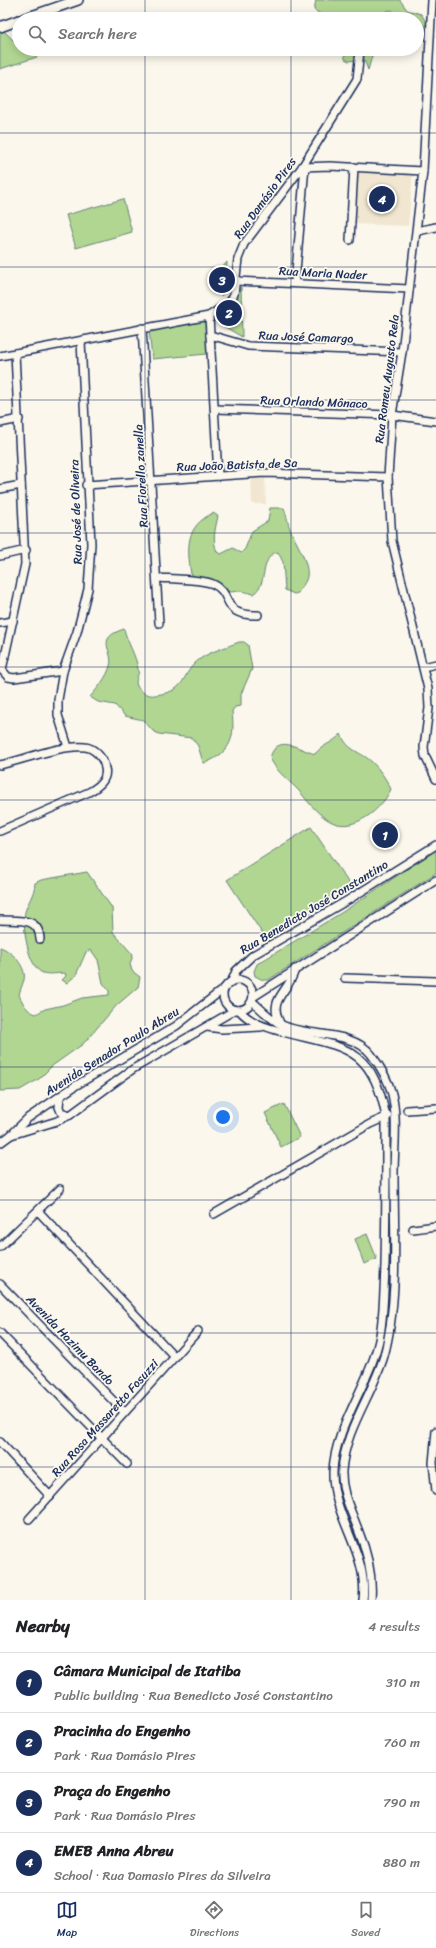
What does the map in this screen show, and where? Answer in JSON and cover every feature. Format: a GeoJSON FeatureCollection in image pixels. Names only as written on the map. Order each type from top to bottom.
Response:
{"type":"FeatureCollection","features":[{"type":"Feature","properties":{"kind":"street"},"geometry":{"type":"LineString","coordinates":[[43,12],[78,0]]}},
{"type":"Feature","properties":{"kind":"street","name":"Rua Romeu Augusto Rela"},"geometry":{"type":"LineString","coordinates":[[432,0],[423,171],[402,352],[392,415],[388,476],[392,541],[428,689],[429,708],[424,747],[425,756],[436,779]]}},
{"type":"Feature","properties":{"kind":"street"},"geometry":{"type":"LineString","coordinates":[[0,27],[12,23]]}},
{"type":"Feature","properties":{"kind":"street","name":"Rua Damásio Pires"},"geometry":{"type":"LineString","coordinates":[[0,356],[209,316],[230,302],[236,281],[238,259],[244,244],[304,167],[357,79],[359,56]]}},
{"type":"Feature","properties":{"kind":"street"},"geometry":{"type":"LineString","coordinates":[[295,283],[304,167],[354,167],[423,171]]}},
{"type":"Feature","properties":{"kind":"street"},"geometry":{"type":"LineString","coordinates":[[350,240],[354,167]]}},
{"type":"Feature","properties":{"kind":"street"},"geometry":{"type":"LineString","coordinates":[[417,231],[436,228]]}},
{"type":"Feature","properties":{"kind":"street","name":"Rua Maria Nader"},"geometry":{"type":"LineString","coordinates":[[236,281],[409,289]]}},
{"type":"Feature","properties":{"kind":"street"},"geometry":{"type":"LineString","coordinates":[[209,316],[218,476]]}},
{"type":"Feature","properties":{"kind":"street","name":"Rua Fiorello zanella"},"geometry":{"type":"LineString","coordinates":[[142,328],[152,480],[159,623]]}},
{"type":"Feature","properties":{"kind":"street","name":"Rua José Camargo"},"geometry":{"type":"LineString","coordinates":[[210,335],[248,346],[402,352]]}},
{"type":"Feature","properties":{"kind":"street","name":"Rua José de Oliveira"},"geometry":{"type":"LineString","coordinates":[[68,747],[58,715],[58,700],[63,671],[77,632],[88,589],[91,544],[86,485],[81,341]]}},
{"type":"Feature","properties":{"kind":"street"},"geometry":{"type":"LineString","coordinates":[[15,353],[21,484],[26,550],[23,578],[2,670],[8,677],[14,678],[63,671]]}},
{"type":"Feature","properties":{"kind":"street","name":"Rua Orlando Mônaco"},"geometry":{"type":"LineString","coordinates":[[215,409],[392,415],[436,421]]}},
{"type":"Feature","properties":{"kind":"street"},"geometry":{"type":"LineString","coordinates":[[0,423],[19,419]]}},
{"type":"Feature","properties":{"kind":"street","name":"Rua João Batista de Sa"},"geometry":{"type":"LineString","coordinates":[[86,485],[271,474],[388,476]]}},
{"type":"Feature","properties":{"kind":"street"},"geometry":{"type":"LineString","coordinates":[[0,488],[21,484]]}},
{"type":"Feature","properties":{"kind":"street"},"geometry":{"type":"LineString","coordinates":[[0,556],[26,550]]}},
{"type":"Feature","properties":{"kind":"street"},"geometry":{"type":"LineString","coordinates":[[157,578],[211,584],[220,591],[235,612],[246,616],[258,616]]}},
{"type":"Feature","properties":{"kind":"street"},"geometry":{"type":"LineString","coordinates":[[0,623],[13,621]]}},
{"type":"Feature","properties":{"kind":"street"},"geometry":{"type":"LineString","coordinates":[[423,666],[436,664]]}},
{"type":"Feature","properties":{"kind":"street"},"geometry":{"type":"LineString","coordinates":[[0,765],[68,747],[86,747],[94,750],[102,759],[106,769],[100,786],[0,831]]}},
{"type":"Feature","properties":{"kind":"street","name":"Rua Benedicto José Constantino"},"geometry":{"type":"LineString","coordinates":[[228,985],[236,971],[253,954],[348,900],[436,845]]}},
{"type":"Feature","properties":{"kind":"street"},"geometry":{"type":"LineString","coordinates":[[237,1010],[245,1008],[253,999],[296,969],[436,880]]}},
{"type":"Feature","properties":{"kind":"street"},"geometry":{"type":"LineString","coordinates":[[0,920],[34,923],[38,927],[40,939]]}},
{"type":"Feature","properties":{"kind":"street"},"geometry":{"type":"LineString","coordinates":[[281,1025],[275,1014],[276,1006],[294,977],[296,969]]}},
{"type":"Feature","properties":{"kind":"street"},"geometry":{"type":"LineString","coordinates":[[345,978],[436,981]]}},
{"type":"Feature","properties":{"kind":"street"},"geometry":{"type":"LineString","coordinates":[[363,1600],[362,1568],[338,1505],[333,1470],[338,1444],[373,1362],[380,1336],[383,1309],[386,1243],[386,1117],[377,1082],[369,1068],[353,1053],[313,1040],[263,1027],[247,1019],[237,1010],[227,1005],[224,1000],[228,985],[240,981],[247,984],[252,990],[253,999],[281,1025],[356,1042],[369,1052],[383,1071],[392,1094],[394,1116],[394,1242],[392,1308],[389,1336],[383,1359],[373,1384],[349,1436],[342,1474],[343,1489],[360,1533],[371,1571],[371,1600]]}},
{"type":"Feature","properties":{"kind":"street","name":"Avenida Senador Paulo Abreu"},"geometry":{"type":"LineString","coordinates":[[0,1143],[11,1135],[20,1124],[60,1096],[176,1026],[228,985]]}},
{"type":"Feature","properties":{"kind":"street","name":"Avenida Senador Paulo Abreu"},"geometry":{"type":"LineString","coordinates":[[11,1135],[57,1121],[70,1115],[134,1069],[237,1010]]}},
{"type":"Feature","properties":{"kind":"street"},"geometry":{"type":"LineString","coordinates":[[207,1027],[222,1029],[263,1027]]}},
{"type":"Feature","properties":{"kind":"street"},"geometry":{"type":"LineString","coordinates":[[60,1096],[59,1107],[61,1112],[70,1115]]}},
{"type":"Feature","properties":{"kind":"street"},"geometry":{"type":"LineString","coordinates":[[408,1110],[436,1108]]}},
{"type":"Feature","properties":{"kind":"street"},"geometry":{"type":"LineString","coordinates":[[214,1214],[370,1124],[386,1117],[394,1116]]}},
{"type":"Feature","properties":{"kind":"street"},"geometry":{"type":"LineString","coordinates":[[0,1247],[60,1189]]}},
{"type":"Feature","properties":{"kind":"street"},"geometry":{"type":"LineString","coordinates":[[38,1211],[175,1357]]}},
{"type":"Feature","properties":{"kind":"street"},"geometry":{"type":"LineString","coordinates":[[413,1229],[436,1226]]}},
{"type":"Feature","properties":{"kind":"street"},"geometry":{"type":"LineString","coordinates":[[386,1243],[394,1242]]}},
{"type":"Feature","properties":{"kind":"street","name":"Avenida Hazimu Bando"},"geometry":{"type":"LineString","coordinates":[[0,1284],[124,1412]]}},
{"type":"Feature","properties":{"kind":"street","name":"Rua Rosa Massaretto Fosuzzi"},"geometry":{"type":"LineString","coordinates":[[29,1519],[198,1331]]}},
{"type":"Feature","properties":{"kind":"street"},"geometry":{"type":"LineString","coordinates":[[0,1333],[101,1439],[127,1464]]}},
{"type":"Feature","properties":{"kind":"street"},"geometry":{"type":"LineString","coordinates":[[436,1431],[433,1463],[436,1491]]}},
{"type":"Feature","properties":{"kind":"street"},"geometry":{"type":"LineString","coordinates":[[0,1442],[50,1496]]}},
{"type":"Feature","properties":{"kind":"street"},"geometry":{"type":"LineString","coordinates":[[350,1535],[360,1533]]}},
{"type":"Feature","properties":{"kind":"shaded area"},"geometry":{"type":"Polygon","coordinates":[[[355,172],[413,174],[408,226],[354,224],[355,172]]]}},
{"type":"Feature","properties":{"kind":"shaded area"},"geometry":{"type":"Polygon","coordinates":[[[265,476],[266,504],[252,504],[251,477],[265,476]]]}},
{"type":"Feature","properties":{"kind":"green space"},"geometry":{"type":"Polygon","coordinates":[[[316,0],[400,0],[407,10],[414,12],[394,12],[392,10],[386,12],[317,12],[314,10],[316,0]]]}},
{"type":"Feature","properties":{"kind":"green space"},"geometry":{"type":"Polygon","coordinates":[[[424,18],[427,23],[424,26],[424,18]]]}},
{"type":"Feature","properties":{"kind":"green space"},"geometry":{"type":"Polygon","coordinates":[[[0,27],[12,39],[12,56],[37,56],[0,69],[0,27]]]}},
{"type":"Feature","properties":{"kind":"green space"},"geometry":{"type":"Polygon","coordinates":[[[345,56],[372,56],[368,70],[364,59],[349,61],[345,59],[345,56]]]}},
{"type":"Feature","properties":{"kind":"green space"},"geometry":{"type":"Polygon","coordinates":[[[123,199],[132,232],[76,248],[66,215],[123,199]]]}},
{"type":"Feature","properties":{"kind":"green space"},"geometry":{"type":"Polygon","coordinates":[[[227,262],[226,289],[221,296],[217,274],[227,262]]]}},
{"type":"Feature","properties":{"kind":"green space"},"geometry":{"type":"Polygon","coordinates":[[[241,287],[242,337],[215,321],[214,315],[233,300],[241,287]]]}},
{"type":"Feature","properties":{"kind":"green space"},"geometry":{"type":"Polygon","coordinates":[[[199,317],[206,323],[207,354],[152,359],[149,329],[199,317]]]}},
{"type":"Feature","properties":{"kind":"green space"},"geometry":{"type":"Polygon","coordinates":[[[270,508],[284,508],[290,529],[300,548],[305,562],[307,575],[305,582],[298,593],[294,594],[285,590],[283,562],[278,552],[270,556],[259,588],[254,594],[241,591],[230,592],[220,587],[205,583],[191,574],[189,555],[190,539],[197,525],[204,519],[213,513],[218,516],[214,539],[217,552],[221,554],[233,548],[241,553],[245,549],[252,531],[268,521],[270,508]]]}},
{"type":"Feature","properties":{"kind":"green space"},"geometry":{"type":"Polygon","coordinates":[[[124,629],[137,664],[138,673],[136,684],[145,694],[150,695],[166,693],[174,690],[183,681],[193,665],[209,654],[239,642],[244,642],[248,645],[252,669],[241,694],[241,706],[235,707],[232,711],[233,729],[230,743],[221,754],[205,763],[203,762],[198,746],[192,738],[159,734],[153,731],[143,720],[125,716],[115,705],[98,702],[90,697],[109,670],[111,661],[107,641],[109,637],[124,629]]]}},
{"type":"Feature","properties":{"kind":"green space"},"geometry":{"type":"Polygon","coordinates":[[[341,734],[351,748],[376,766],[391,789],[382,804],[367,817],[349,824],[341,825],[332,822],[314,809],[280,772],[270,758],[273,750],[283,744],[295,746],[315,754],[341,734]]]}},
{"type":"Feature","properties":{"kind":"green space"},"geometry":{"type":"Polygon","coordinates":[[[311,827],[352,888],[266,939],[227,880],[311,827]]]}},
{"type":"Feature","properties":{"kind":"green space"},"geometry":{"type":"Polygon","coordinates":[[[436,850],[436,873],[268,980],[263,980],[255,976],[254,971],[257,964],[341,913],[436,850]]]}},
{"type":"Feature","properties":{"kind":"green space"},"geometry":{"type":"Polygon","coordinates":[[[87,872],[112,908],[113,932],[133,955],[130,964],[132,971],[140,977],[138,987],[117,1005],[83,1044],[52,1066],[39,1079],[20,1090],[0,1091],[0,947],[14,956],[21,965],[24,980],[19,995],[25,1006],[33,1013],[36,1014],[45,1009],[63,1005],[82,998],[109,995],[109,991],[103,983],[98,960],[91,950],[86,952],[76,975],[67,983],[62,980],[66,976],[65,973],[46,974],[38,970],[33,963],[25,936],[25,912],[35,883],[41,880],[87,872]]]}},
{"type":"Feature","properties":{"kind":"green space"},"geometry":{"type":"Polygon","coordinates":[[[284,1104],[300,1137],[281,1147],[265,1113],[284,1104]]]}},
{"type":"Feature","properties":{"kind":"green space"},"geometry":{"type":"Polygon","coordinates":[[[367,1234],[377,1259],[364,1264],[355,1239],[367,1234]]]}},
{"type":"Feature","properties":{"kind":"place","name":"EMEB Anna Abreu"},"geometry":{"type":"Point","coordinates":[382,199]}},
{"type":"Feature","properties":{"kind":"place","name":"Praça do Engenho"},"geometry":{"type":"Point","coordinates":[222,280]}},
{"type":"Feature","properties":{"kind":"place","name":"Pracinha do Engenho"},"geometry":{"type":"Point","coordinates":[229,313]}},
{"type":"Feature","properties":{"kind":"place","name":"Câmara Municipal de Itatiba"},"geometry":{"type":"Point","coordinates":[385,835]}}]}
